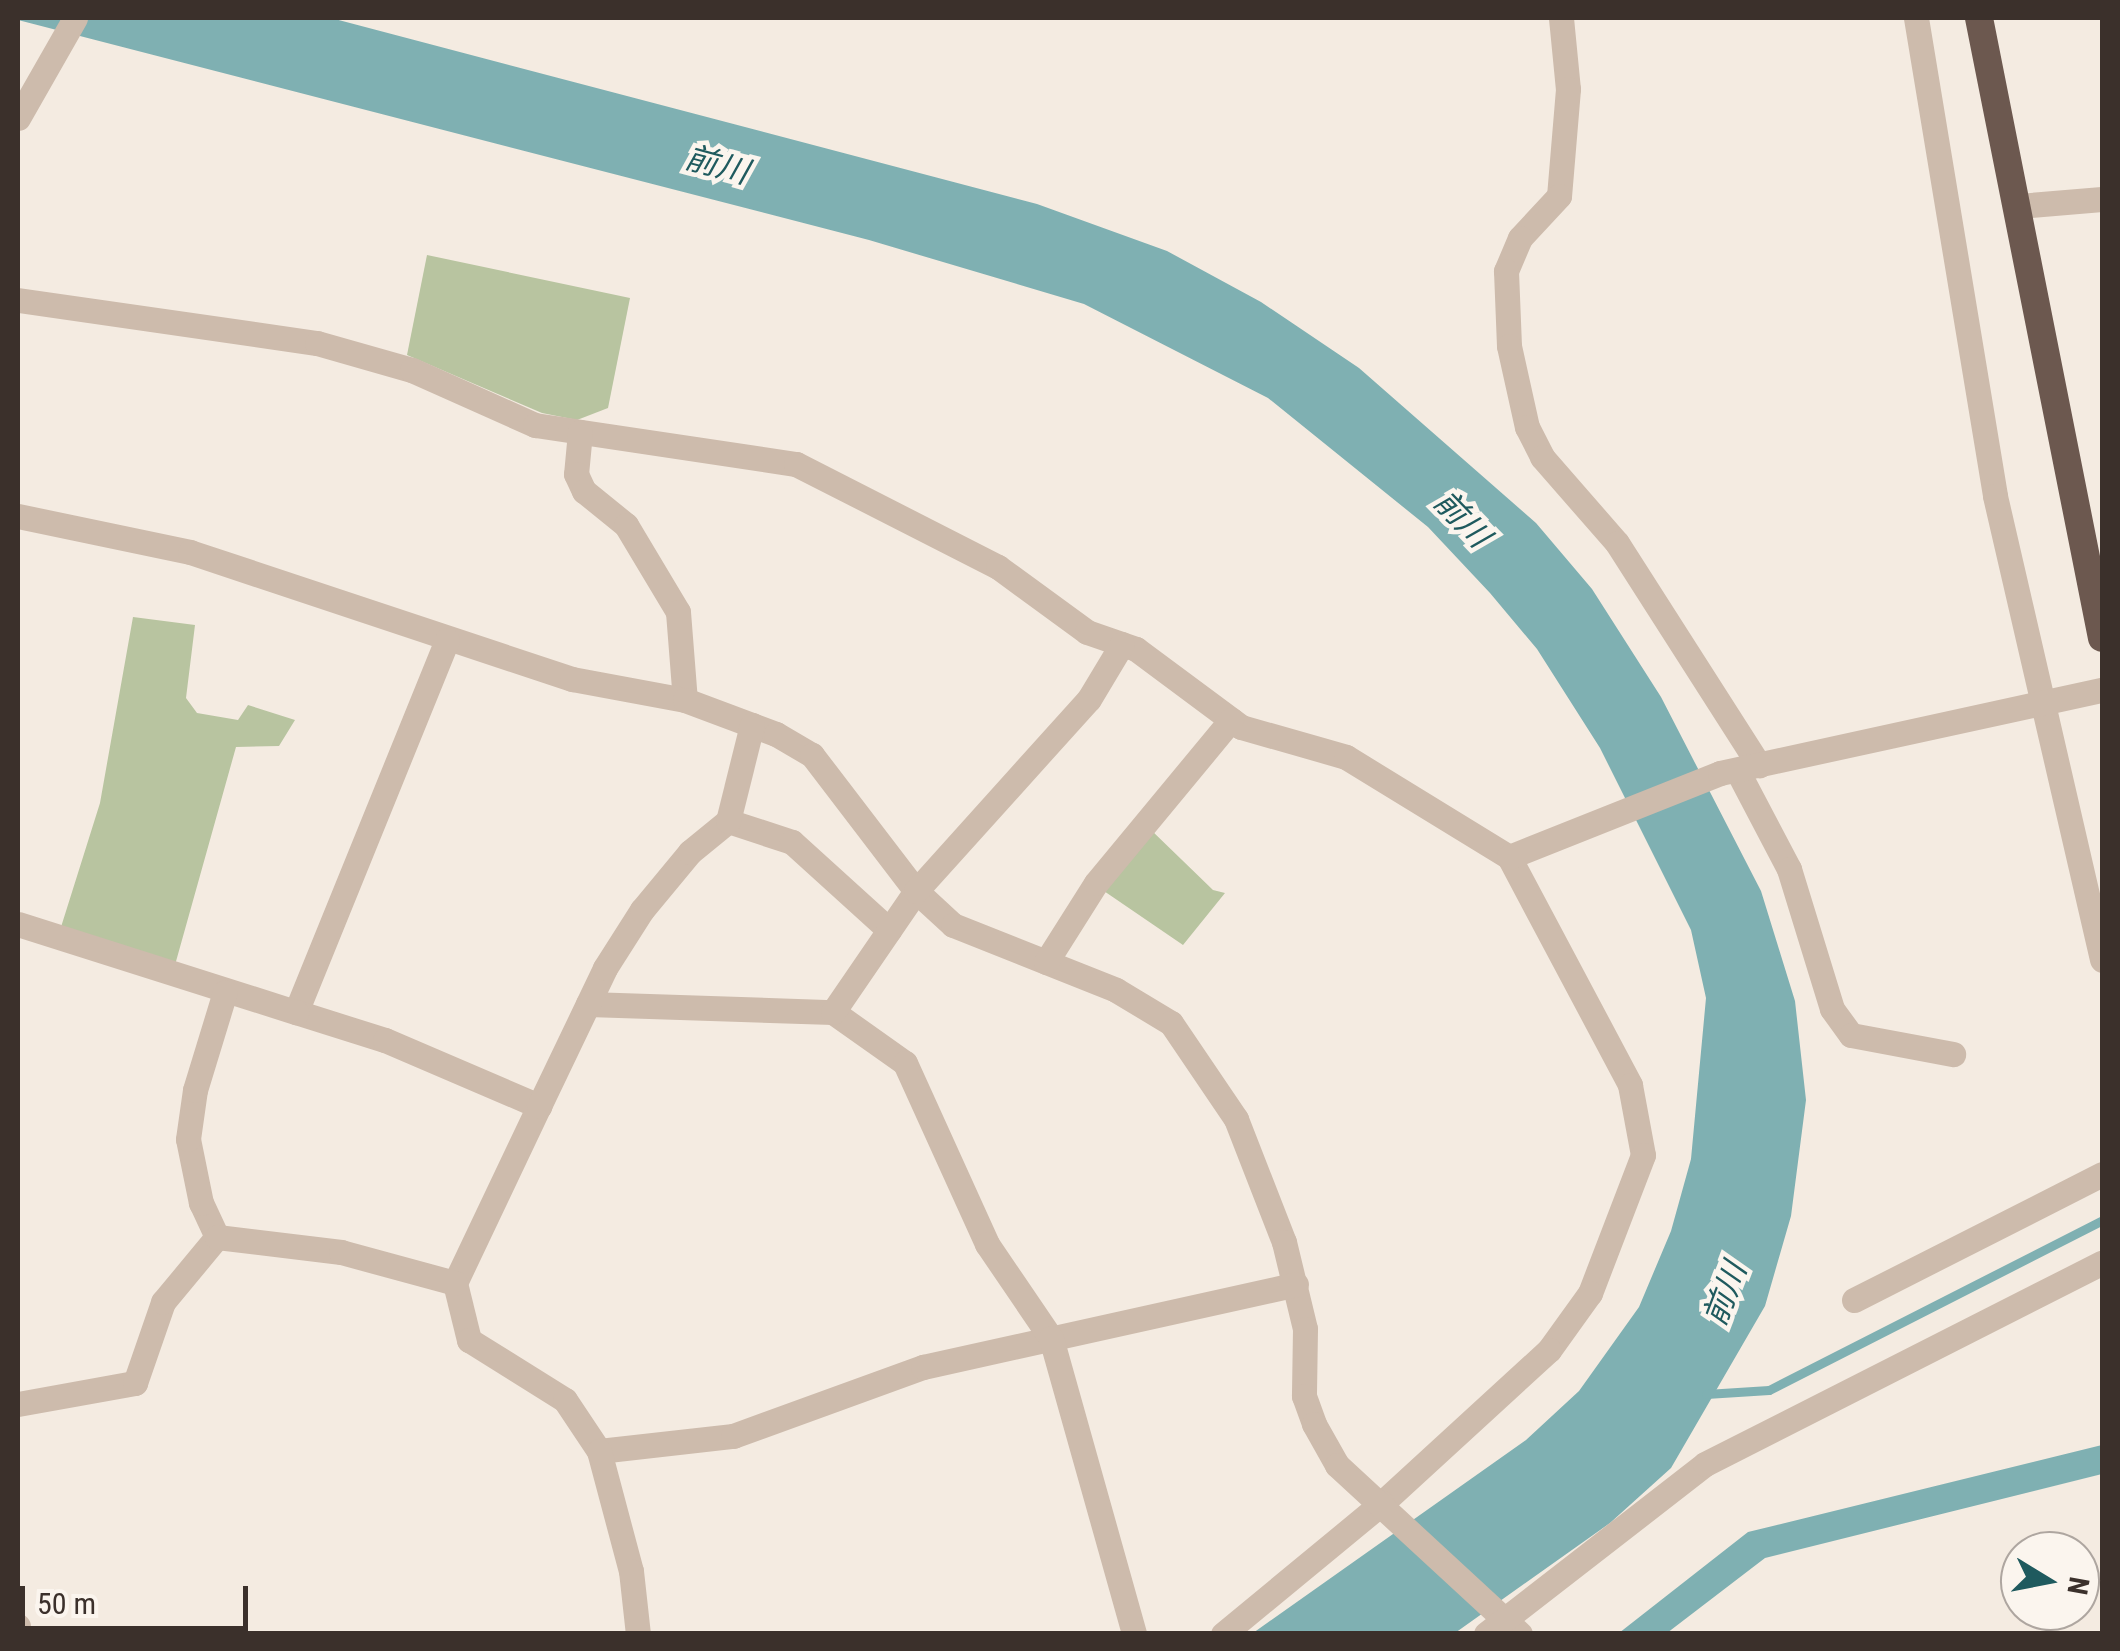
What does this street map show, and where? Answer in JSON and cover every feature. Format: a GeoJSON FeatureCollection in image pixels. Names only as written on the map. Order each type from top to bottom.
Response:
{"type":"FeatureCollection","features":[{"type":"Feature","properties":{"kind":"highway"},"geometry":{"type":"LineString","coordinates":[[1979,18],[2102,638]]}},
{"type":"Feature","properties":{"kind":"street"},"geometry":{"type":"LineString","coordinates":[[18,118],[74,18]]}},
{"type":"Feature","properties":{"kind":"street"},"geometry":{"type":"LineString","coordinates":[[1561,18],[1568,89],[1559,196],[1520,238],[1506,272],[1509,346],[1527,427],[1542,457],[1617,543],[1739,769],[1789,869],[1832,1009],[1852,1035],[1953,1054]]}},
{"type":"Feature","properties":{"kind":"street"},"geometry":{"type":"LineString","coordinates":[[1916,18],[1994,496],[2046,701],[2102,960]]}},
{"type":"Feature","properties":{"kind":"street"},"geometry":{"type":"LineString","coordinates":[[2018,206],[2102,199]]}},
{"type":"Feature","properties":{"kind":"street"},"geometry":{"type":"LineString","coordinates":[[18,300],[317,344],[412,370],[535,426],[796,464],[998,568],[1087,632],[1122,644],[1232,720],[1346,756],[1509,857],[1630,1085],[1644,1155],[1590,1293],[1548,1350],[1388,1510],[1223,1634]]}},
{"type":"Feature","properties":{"kind":"street"},"geometry":{"type":"LineString","coordinates":[[580,432],[576,474],[584,491],[626,525],[678,612],[685,700]]}},
{"type":"Feature","properties":{"kind":"street"},"geometry":{"type":"LineString","coordinates":[[18,516],[190,552],[447,640],[629,694],[685,700],[752,725],[812,756],[916,891],[952,925],[1116,990],[1171,1022],[1205,1064],[1236,1118],[1296,1284],[1305,1328],[1304,1396],[1314,1424],[1337,1465],[1510,1620]]}},
{"type":"Feature","properties":{"kind":"street"},"geometry":{"type":"LineString","coordinates":[[296,1012],[447,640]]}},
{"type":"Feature","properties":{"kind":"street"},"geometry":{"type":"LineString","coordinates":[[834,1012],[916,891],[1089,699],[1122,644]]}},
{"type":"Feature","properties":{"kind":"street"},"geometry":{"type":"LineString","coordinates":[[1509,857],[1623,810],[1739,769],[2102,690]]}},
{"type":"Feature","properties":{"kind":"street"},"geometry":{"type":"LineString","coordinates":[[1046,962],[1096,882],[1232,720]]}},
{"type":"Feature","properties":{"kind":"street"},"geometry":{"type":"LineString","coordinates":[[638,1634],[631,1571],[599,1452],[565,1400],[469,1340],[456,1283],[588,1004],[642,910],[690,852],[728,822],[752,725]]}},
{"type":"Feature","properties":{"kind":"street"},"geometry":{"type":"LineString","coordinates":[[728,822],[792,842],[889,930]]}},
{"type":"Feature","properties":{"kind":"street"},"geometry":{"type":"LineString","coordinates":[[18,924],[385,1040],[539,1106]]}},
{"type":"Feature","properties":{"kind":"street"},"geometry":{"type":"LineString","coordinates":[[217,1236],[201,1203],[188,1139],[195,1090],[225,992]]}},
{"type":"Feature","properties":{"kind":"street"},"geometry":{"type":"LineString","coordinates":[[588,1004],[834,1012],[912,1073],[987,1244],[1051,1338],[1124,1618],[1134,1634]]}},
{"type":"Feature","properties":{"kind":"street"},"geometry":{"type":"LineString","coordinates":[[1854,1300],[2102,1174]]}},
{"type":"Feature","properties":{"kind":"street"},"geometry":{"type":"LineString","coordinates":[[217,1236],[341,1252],[456,1283]]}},
{"type":"Feature","properties":{"kind":"street"},"geometry":{"type":"LineString","coordinates":[[18,1404],[135,1383],[163,1302],[217,1236]]}},
{"type":"Feature","properties":{"kind":"street"},"geometry":{"type":"LineString","coordinates":[[1486,1634],[1510,1620],[1705,1464],[2102,1262]]}},
{"type":"Feature","properties":{"kind":"street"},"geometry":{"type":"LineString","coordinates":[[599,1452],[732,1436],[923,1367],[1296,1284]]}},
{"type":"Feature","properties":{"kind":"street"},"geometry":{"type":"LineString","coordinates":[[18,1626],[18,1634]]}},
{"type":"Feature","properties":{"kind":"green space"},"geometry":{"type":"Polygon","coordinates":[[[427,255],[630,298],[608,408],[577,420],[542,413],[407,355],[427,255]]]}},
{"type":"Feature","properties":{"kind":"green space"},"geometry":{"type":"Polygon","coordinates":[[[133,617],[195,625],[186,698],[197,713],[238,720],[248,705],[295,720],[279,746],[236,747],[175,965],[61,927],[100,803],[133,617]]]}},
{"type":"Feature","properties":{"kind":"green space"},"geometry":{"type":"Polygon","coordinates":[[[1150,829],[1213,890],[1225,893],[1183,945],[1101,889],[1150,829]]]}},
{"type":"Feature","properties":{"kind":"water","name":"前川"},"geometry":{"type":"Polygon","coordinates":[[[331,18],[1037,204],[1167,251],[1261,302],[1359,368],[1536,523],[1592,589],[1661,697],[1761,891],[1795,1001],[1806,1100],[1791,1216],[1765,1306],[1671,1468],[1610,1523],[1455,1633],[1253,1633],[1526,1440],[1579,1391],[1639,1307],[1671,1231],[1691,1159],[1706,998],[1691,930],[1600,748],[1537,649],[1490,593],[1428,527],[1268,398],[1084,304],[869,240],[18,20],[331,18]]]}},
{"type":"Feature","properties":{"kind":"water"},"geometry":{"type":"Polygon","coordinates":[[[2102,1445],[2102,1474],[1765,1558],[1667,1633],[1619,1633],[1748,1532],[2102,1445]]]}},
{"type":"Feature","properties":{"kind":"waterway"},"geometry":{"type":"LineString","coordinates":[[1706,1394],[1769,1390],[2102,1220]]}}]}
